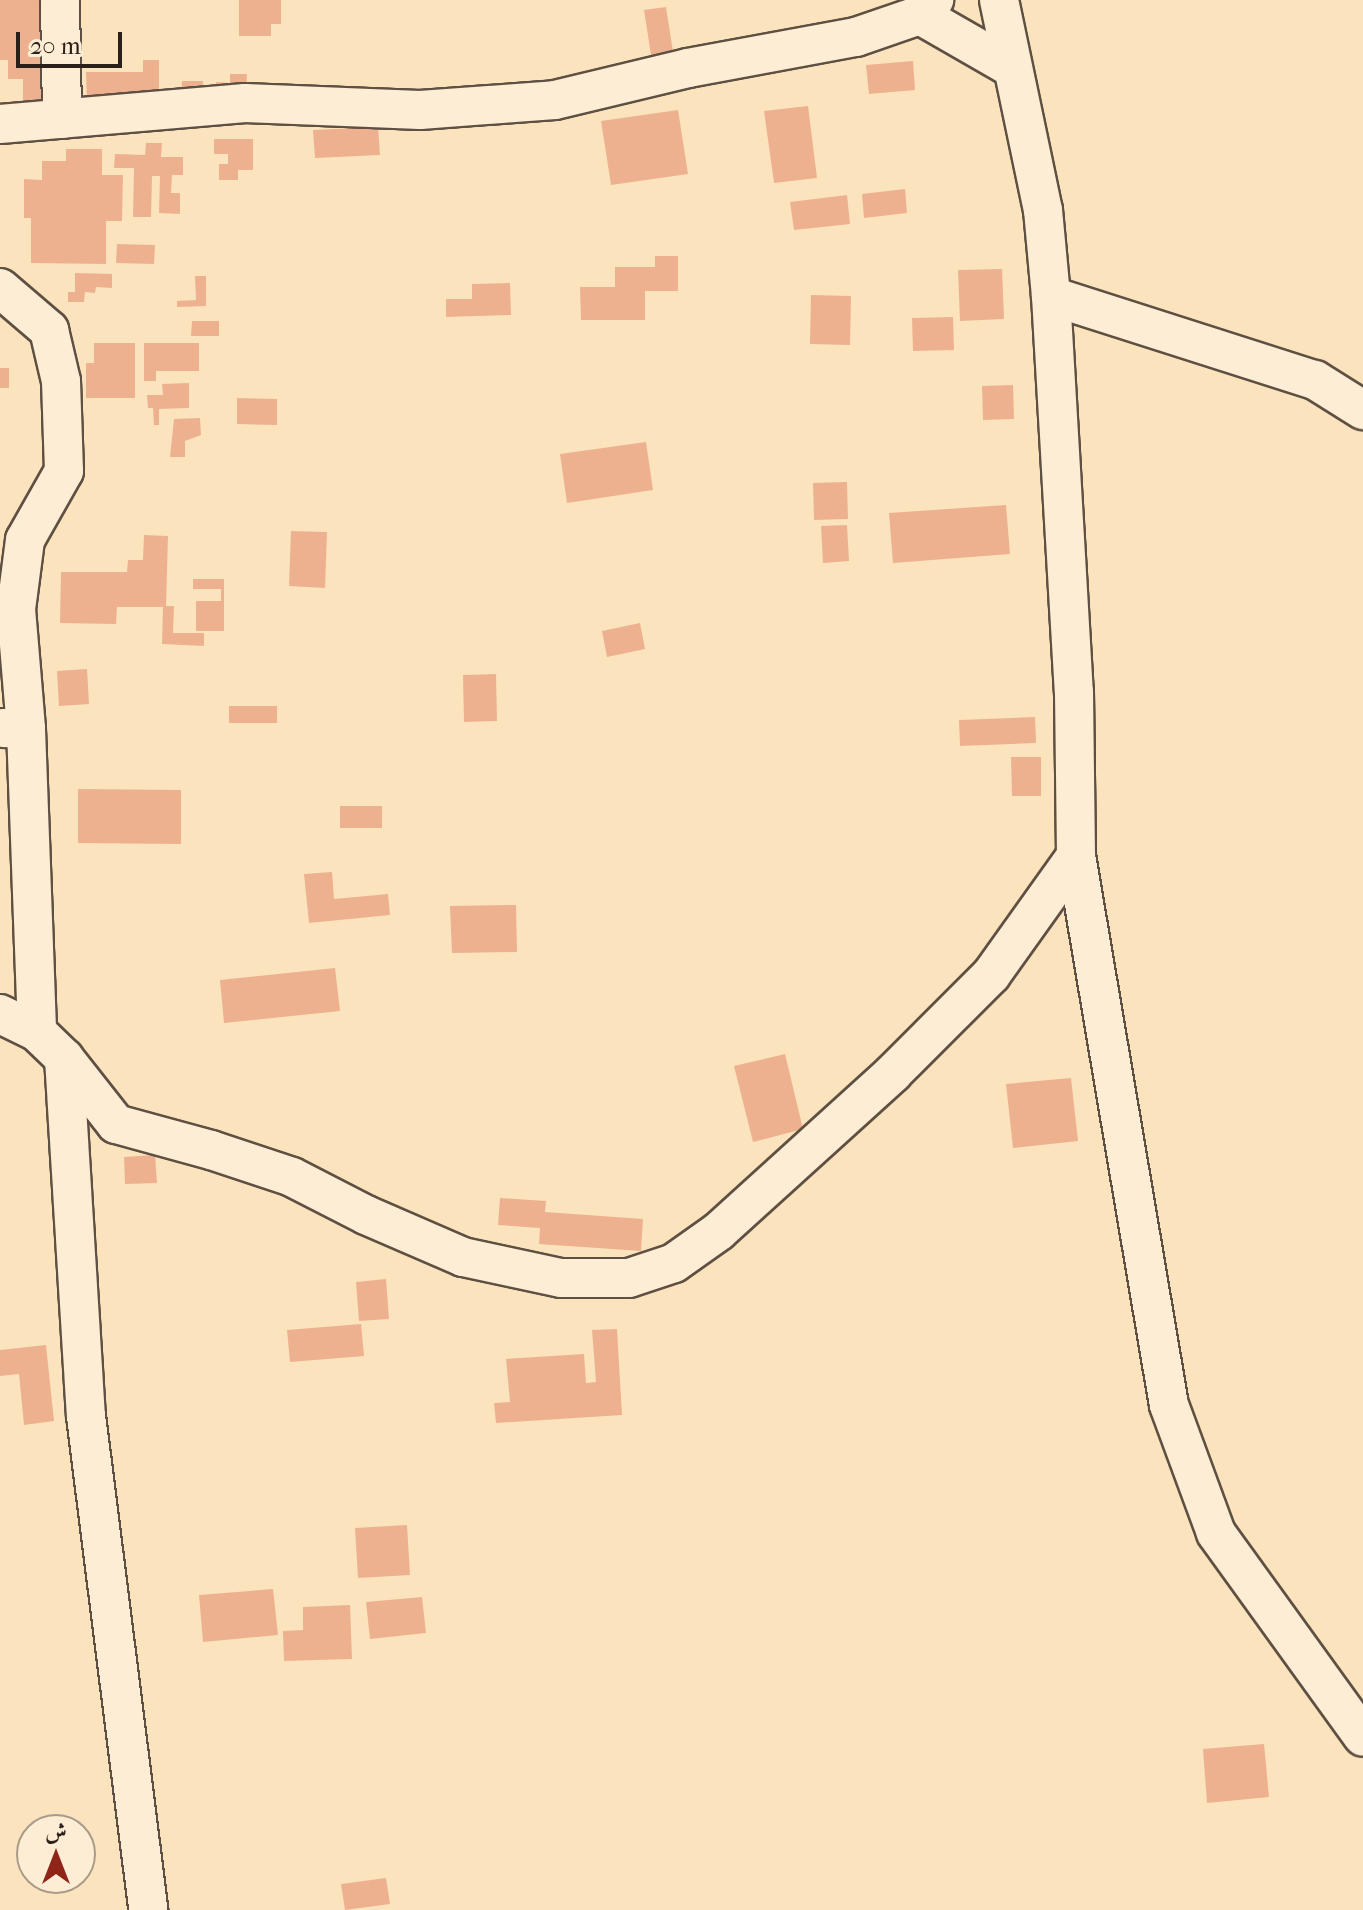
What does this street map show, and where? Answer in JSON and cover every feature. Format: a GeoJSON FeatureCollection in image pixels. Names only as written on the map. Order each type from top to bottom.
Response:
{"type":"FeatureCollection","features":[{"type":"Feature","properties":{"kind":"street"},"geometry":{"type":"LineString","coordinates":[[60,0],[62,119]]}},
{"type":"Feature","properties":{"kind":"street"},"geometry":{"type":"LineString","coordinates":[[999,0],[1043,210],[1051,296],[1074,692],[1076,856],[1169,1405],[1216,1533],[1363,1737]]}},
{"type":"Feature","properties":{"kind":"street"},"geometry":{"type":"LineString","coordinates":[[0,124],[245,103],[420,110],[555,100],[688,68],[856,37],[927,7],[1012,68]]}},
{"type":"Feature","properties":{"kind":"street"},"geometry":{"type":"LineString","coordinates":[[0,288],[49,330],[61,381],[64,471],[25,540],[16,609],[13,729],[37,1032]]}},
{"type":"Feature","properties":{"kind":"street"},"geometry":{"type":"LineString","coordinates":[[1051,296],[1315,380],[1363,410]]}},
{"type":"Feature","properties":{"kind":"street"},"geometry":{"type":"LineString","coordinates":[[0,1014],[37,1032],[64,1058],[116,1124],[211,1150],[292,1177],[366,1215],[463,1257],[561,1278],[629,1278],[674,1263],[719,1231],[893,1073],[991,975],[1076,856]]}},
{"type":"Feature","properties":{"kind":"street"},"geometry":{"type":"LineString","coordinates":[[64,1058],[86,1416],[148,1910]]}},
{"type":"Feature","properties":{"kind":"building"},"geometry":{"type":"Polygon","coordinates":[[[0,0],[45,0],[45,101],[23,101],[23,79],[8,79],[8,60],[0,60],[0,0]]]}},
{"type":"Feature","properties":{"kind":"building"},"geometry":{"type":"Polygon","coordinates":[[[239,0],[281,0],[281,24],[271,24],[271,36],[239,36],[239,0]]]}},
{"type":"Feature","properties":{"kind":"building"},"geometry":{"type":"Polygon","coordinates":[[[666,7],[673,52],[651,55],[644,10],[666,7]]]}},
{"type":"Feature","properties":{"kind":"building"},"geometry":{"type":"Polygon","coordinates":[[[143,60],[159,60],[159,100],[87,101],[86,72],[143,72],[143,60]]]}},
{"type":"Feature","properties":{"kind":"building"},"geometry":{"type":"Polygon","coordinates":[[[913,61],[915,90],[869,94],[866,65],[913,61]]]}},
{"type":"Feature","properties":{"kind":"building"},"geometry":{"type":"Polygon","coordinates":[[[230,74],[247,74],[246,96],[216,95],[216,82],[230,83],[230,74]]]}},
{"type":"Feature","properties":{"kind":"building"},"geometry":{"type":"Polygon","coordinates":[[[182,81],[203,81],[202,98],[181,98],[182,81]]]}},
{"type":"Feature","properties":{"kind":"building"},"geometry":{"type":"Polygon","coordinates":[[[808,106],[817,178],[774,183],[764,111],[808,106]]]}},
{"type":"Feature","properties":{"kind":"building"},"geometry":{"type":"Polygon","coordinates":[[[678,110],[688,174],[611,185],[601,121],[678,110]]]}},
{"type":"Feature","properties":{"kind":"building"},"geometry":{"type":"Polygon","coordinates":[[[378,127],[380,155],[315,158],[313,130],[378,127]]]}},
{"type":"Feature","properties":{"kind":"building"},"geometry":{"type":"Polygon","coordinates":[[[214,139],[253,139],[253,170],[238,170],[238,180],[219,180],[219,164],[228,164],[228,154],[214,154],[214,139]]]}},
{"type":"Feature","properties":{"kind":"building"},"geometry":{"type":"Polygon","coordinates":[[[146,143],[162,143],[161,157],[183,157],[183,175],[172,175],[171,193],[180,193],[180,214],[159,213],[160,176],[152,176],[151,217],[133,217],[134,168],[114,168],[115,154],[145,155],[146,143]]]}},
{"type":"Feature","properties":{"kind":"building"},"geometry":{"type":"Polygon","coordinates":[[[66,149],[102,149],[102,175],[123,175],[122,221],[106,221],[106,264],[31,263],[31,218],[24,218],[24,179],[42,180],[42,161],[66,161],[66,149]]]}},
{"type":"Feature","properties":{"kind":"building"},"geometry":{"type":"Polygon","coordinates":[[[905,189],[907,213],[864,218],[862,194],[905,189]]]}},
{"type":"Feature","properties":{"kind":"building"},"geometry":{"type":"Polygon","coordinates":[[[847,195],[850,224],[794,230],[790,202],[847,195]]]}},
{"type":"Feature","properties":{"kind":"building"},"geometry":{"type":"Polygon","coordinates":[[[117,244],[155,245],[154,264],[116,263],[117,244]]]}},
{"type":"Feature","properties":{"kind":"building"},"geometry":{"type":"Polygon","coordinates":[[[655,256],[678,256],[678,291],[645,291],[645,320],[581,320],[580,287],[615,287],[615,267],[655,267],[655,256]]]}},
{"type":"Feature","properties":{"kind":"building"},"geometry":{"type":"Polygon","coordinates":[[[1002,269],[1004,319],[960,321],[958,270],[1002,269]]]}},
{"type":"Feature","properties":{"kind":"building"},"geometry":{"type":"Polygon","coordinates":[[[75,273],[112,274],[112,288],[96,287],[95,293],[85,292],[84,302],[68,302],[68,292],[75,292],[75,273]]]}},
{"type":"Feature","properties":{"kind":"building"},"geometry":{"type":"Polygon","coordinates":[[[195,276],[206,276],[206,306],[177,307],[177,301],[196,300],[195,276]]]}},
{"type":"Feature","properties":{"kind":"building"},"geometry":{"type":"Polygon","coordinates":[[[510,283],[511,315],[446,317],[446,299],[472,299],[472,284],[510,283]]]}},
{"type":"Feature","properties":{"kind":"building"},"geometry":{"type":"Polygon","coordinates":[[[811,295],[851,296],[850,345],[810,344],[811,295]]]}},
{"type":"Feature","properties":{"kind":"building"},"geometry":{"type":"Polygon","coordinates":[[[953,317],[954,350],[913,351],[912,318],[953,317]]]}},
{"type":"Feature","properties":{"kind":"building"},"geometry":{"type":"Polygon","coordinates":[[[192,321],[219,321],[219,336],[191,336],[192,321]]]}},
{"type":"Feature","properties":{"kind":"building"},"geometry":{"type":"Polygon","coordinates":[[[94,343],[135,343],[135,398],[86,398],[86,363],[94,363],[94,343]]]}},
{"type":"Feature","properties":{"kind":"building"},"geometry":{"type":"Polygon","coordinates":[[[144,343],[199,343],[199,371],[156,371],[156,381],[144,381],[144,343]]]}},
{"type":"Feature","properties":{"kind":"building"},"geometry":{"type":"Polygon","coordinates":[[[0,368],[9,368],[9,388],[0,388],[0,368]]]}},
{"type":"Feature","properties":{"kind":"building"},"geometry":{"type":"Polygon","coordinates":[[[189,383],[189,408],[159,409],[159,425],[154,425],[153,408],[148,408],[147,395],[163,395],[162,384],[189,383]]]}},
{"type":"Feature","properties":{"kind":"building"},"geometry":{"type":"Polygon","coordinates":[[[1013,385],[1014,419],[983,420],[982,386],[1013,385]]]}},
{"type":"Feature","properties":{"kind":"building"},"geometry":{"type":"Polygon","coordinates":[[[237,398],[277,399],[277,425],[237,424],[237,398]]]}},
{"type":"Feature","properties":{"kind":"building"},"geometry":{"type":"Polygon","coordinates":[[[200,418],[201,435],[185,441],[185,457],[170,457],[174,419],[200,418]]]}},
{"type":"Feature","properties":{"kind":"building"},"geometry":{"type":"Polygon","coordinates":[[[646,442],[653,490],[567,503],[560,454],[646,442]]]}},
{"type":"Feature","properties":{"kind":"building"},"geometry":{"type":"Polygon","coordinates":[[[847,482],[848,519],[814,520],[813,483],[847,482]]]}},
{"type":"Feature","properties":{"kind":"building"},"geometry":{"type":"Polygon","coordinates":[[[1006,505],[1010,554],[893,563],[889,513],[1006,505]]]}},
{"type":"Feature","properties":{"kind":"building"},"geometry":{"type":"Polygon","coordinates":[[[847,525],[849,561],[823,563],[821,526],[847,525]]]}},
{"type":"Feature","properties":{"kind":"building"},"geometry":{"type":"Polygon","coordinates":[[[291,531],[327,532],[325,588],[289,586],[291,531]]]}},
{"type":"Feature","properties":{"kind":"building"},"geometry":{"type":"Polygon","coordinates":[[[144,535],[168,536],[166,606],[174,606],[173,633],[204,633],[204,646],[162,644],[163,607],[117,607],[116,624],[60,623],[61,572],[127,572],[128,560],[143,560],[144,535]]]}},
{"type":"Feature","properties":{"kind":"building"},"geometry":{"type":"Polygon","coordinates":[[[193,579],[224,579],[224,631],[196,631],[196,601],[221,601],[221,589],[193,589],[193,579]]]}},
{"type":"Feature","properties":{"kind":"building"},"geometry":{"type":"Polygon","coordinates":[[[640,623],[645,649],[607,657],[602,631],[640,623]]]}},
{"type":"Feature","properties":{"kind":"building"},"geometry":{"type":"Polygon","coordinates":[[[87,669],[89,704],[59,706],[57,671],[87,669]]]}},
{"type":"Feature","properties":{"kind":"building"},"geometry":{"type":"Polygon","coordinates":[[[496,674],[497,721],[464,722],[463,675],[496,674]]]}},
{"type":"Feature","properties":{"kind":"building"},"geometry":{"type":"Polygon","coordinates":[[[229,706],[277,706],[277,723],[229,723],[229,706]]]}},
{"type":"Feature","properties":{"kind":"building"},"geometry":{"type":"Polygon","coordinates":[[[1035,717],[1036,743],[960,746],[959,720],[1035,717]]]}},
{"type":"Feature","properties":{"kind":"building"},"geometry":{"type":"Polygon","coordinates":[[[1011,757],[1041,757],[1041,796],[1012,796],[1011,757]]]}},
{"type":"Feature","properties":{"kind":"building"},"geometry":{"type":"Polygon","coordinates":[[[78,789],[181,790],[181,844],[78,843],[78,789]]]}},
{"type":"Feature","properties":{"kind":"building"},"geometry":{"type":"Polygon","coordinates":[[[340,806],[382,806],[382,828],[340,828],[340,806]]]}},
{"type":"Feature","properties":{"kind":"building"},"geometry":{"type":"Polygon","coordinates":[[[332,872],[334,899],[388,894],[390,915],[309,923],[304,874],[332,872]]]}},
{"type":"Feature","properties":{"kind":"building"},"geometry":{"type":"Polygon","coordinates":[[[516,905],[517,952],[452,953],[450,906],[516,905]]]}},
{"type":"Feature","properties":{"kind":"building"},"geometry":{"type":"Polygon","coordinates":[[[335,968],[340,1011],[224,1023],[220,980],[335,968]]]}},
{"type":"Feature","properties":{"kind":"building"},"geometry":{"type":"Polygon","coordinates":[[[785,1054],[803,1129],[753,1142],[734,1066],[785,1054]]]}},
{"type":"Feature","properties":{"kind":"building"},"geometry":{"type":"Polygon","coordinates":[[[1071,1078],[1078,1141],[1013,1148],[1006,1084],[1071,1078]]]}},
{"type":"Feature","properties":{"kind":"building"},"geometry":{"type":"Polygon","coordinates":[[[155,1155],[157,1183],[125,1184],[124,1157],[155,1155]]]}},
{"type":"Feature","properties":{"kind":"building"},"geometry":{"type":"Polygon","coordinates":[[[500,1198],[546,1201],[545,1212],[643,1219],[641,1251],[539,1244],[540,1228],[498,1225],[500,1198]]]}},
{"type":"Feature","properties":{"kind":"building"},"geometry":{"type":"Polygon","coordinates":[[[386,1279],[389,1319],[359,1321],[356,1282],[386,1279]]]}},
{"type":"Feature","properties":{"kind":"building"},"geometry":{"type":"Polygon","coordinates":[[[361,1324],[364,1356],[290,1362],[287,1330],[361,1324]]]}},
{"type":"Feature","properties":{"kind":"building"},"geometry":{"type":"Polygon","coordinates":[[[617,1329],[622,1415],[496,1423],[494,1403],[510,1402],[506,1359],[584,1354],[586,1383],[596,1382],[592,1330],[617,1329]]]}},
{"type":"Feature","properties":{"kind":"building"},"geometry":{"type":"Polygon","coordinates":[[[46,1345],[54,1421],[24,1425],[19,1374],[0,1376],[0,1350],[46,1345]]]}},
{"type":"Feature","properties":{"kind":"building"},"geometry":{"type":"Polygon","coordinates":[[[407,1525],[410,1575],[358,1578],[355,1528],[407,1525]]]}},
{"type":"Feature","properties":{"kind":"building"},"geometry":{"type":"Polygon","coordinates":[[[273,1589],[278,1635],[203,1642],[199,1595],[273,1589]]]}},
{"type":"Feature","properties":{"kind":"building"},"geometry":{"type":"Polygon","coordinates":[[[422,1597],[426,1633],[370,1639],[366,1602],[422,1597]]]}},
{"type":"Feature","properties":{"kind":"building"},"geometry":{"type":"Polygon","coordinates":[[[350,1605],[352,1659],[284,1661],[283,1631],[303,1630],[303,1607],[350,1605]]]}},
{"type":"Feature","properties":{"kind":"building"},"geometry":{"type":"Polygon","coordinates":[[[1264,1744],[1269,1797],[1207,1803],[1203,1749],[1264,1744]]]}},
{"type":"Feature","properties":{"kind":"building"},"geometry":{"type":"Polygon","coordinates":[[[386,1878],[390,1904],[345,1910],[341,1884],[386,1878]]]}}]}
